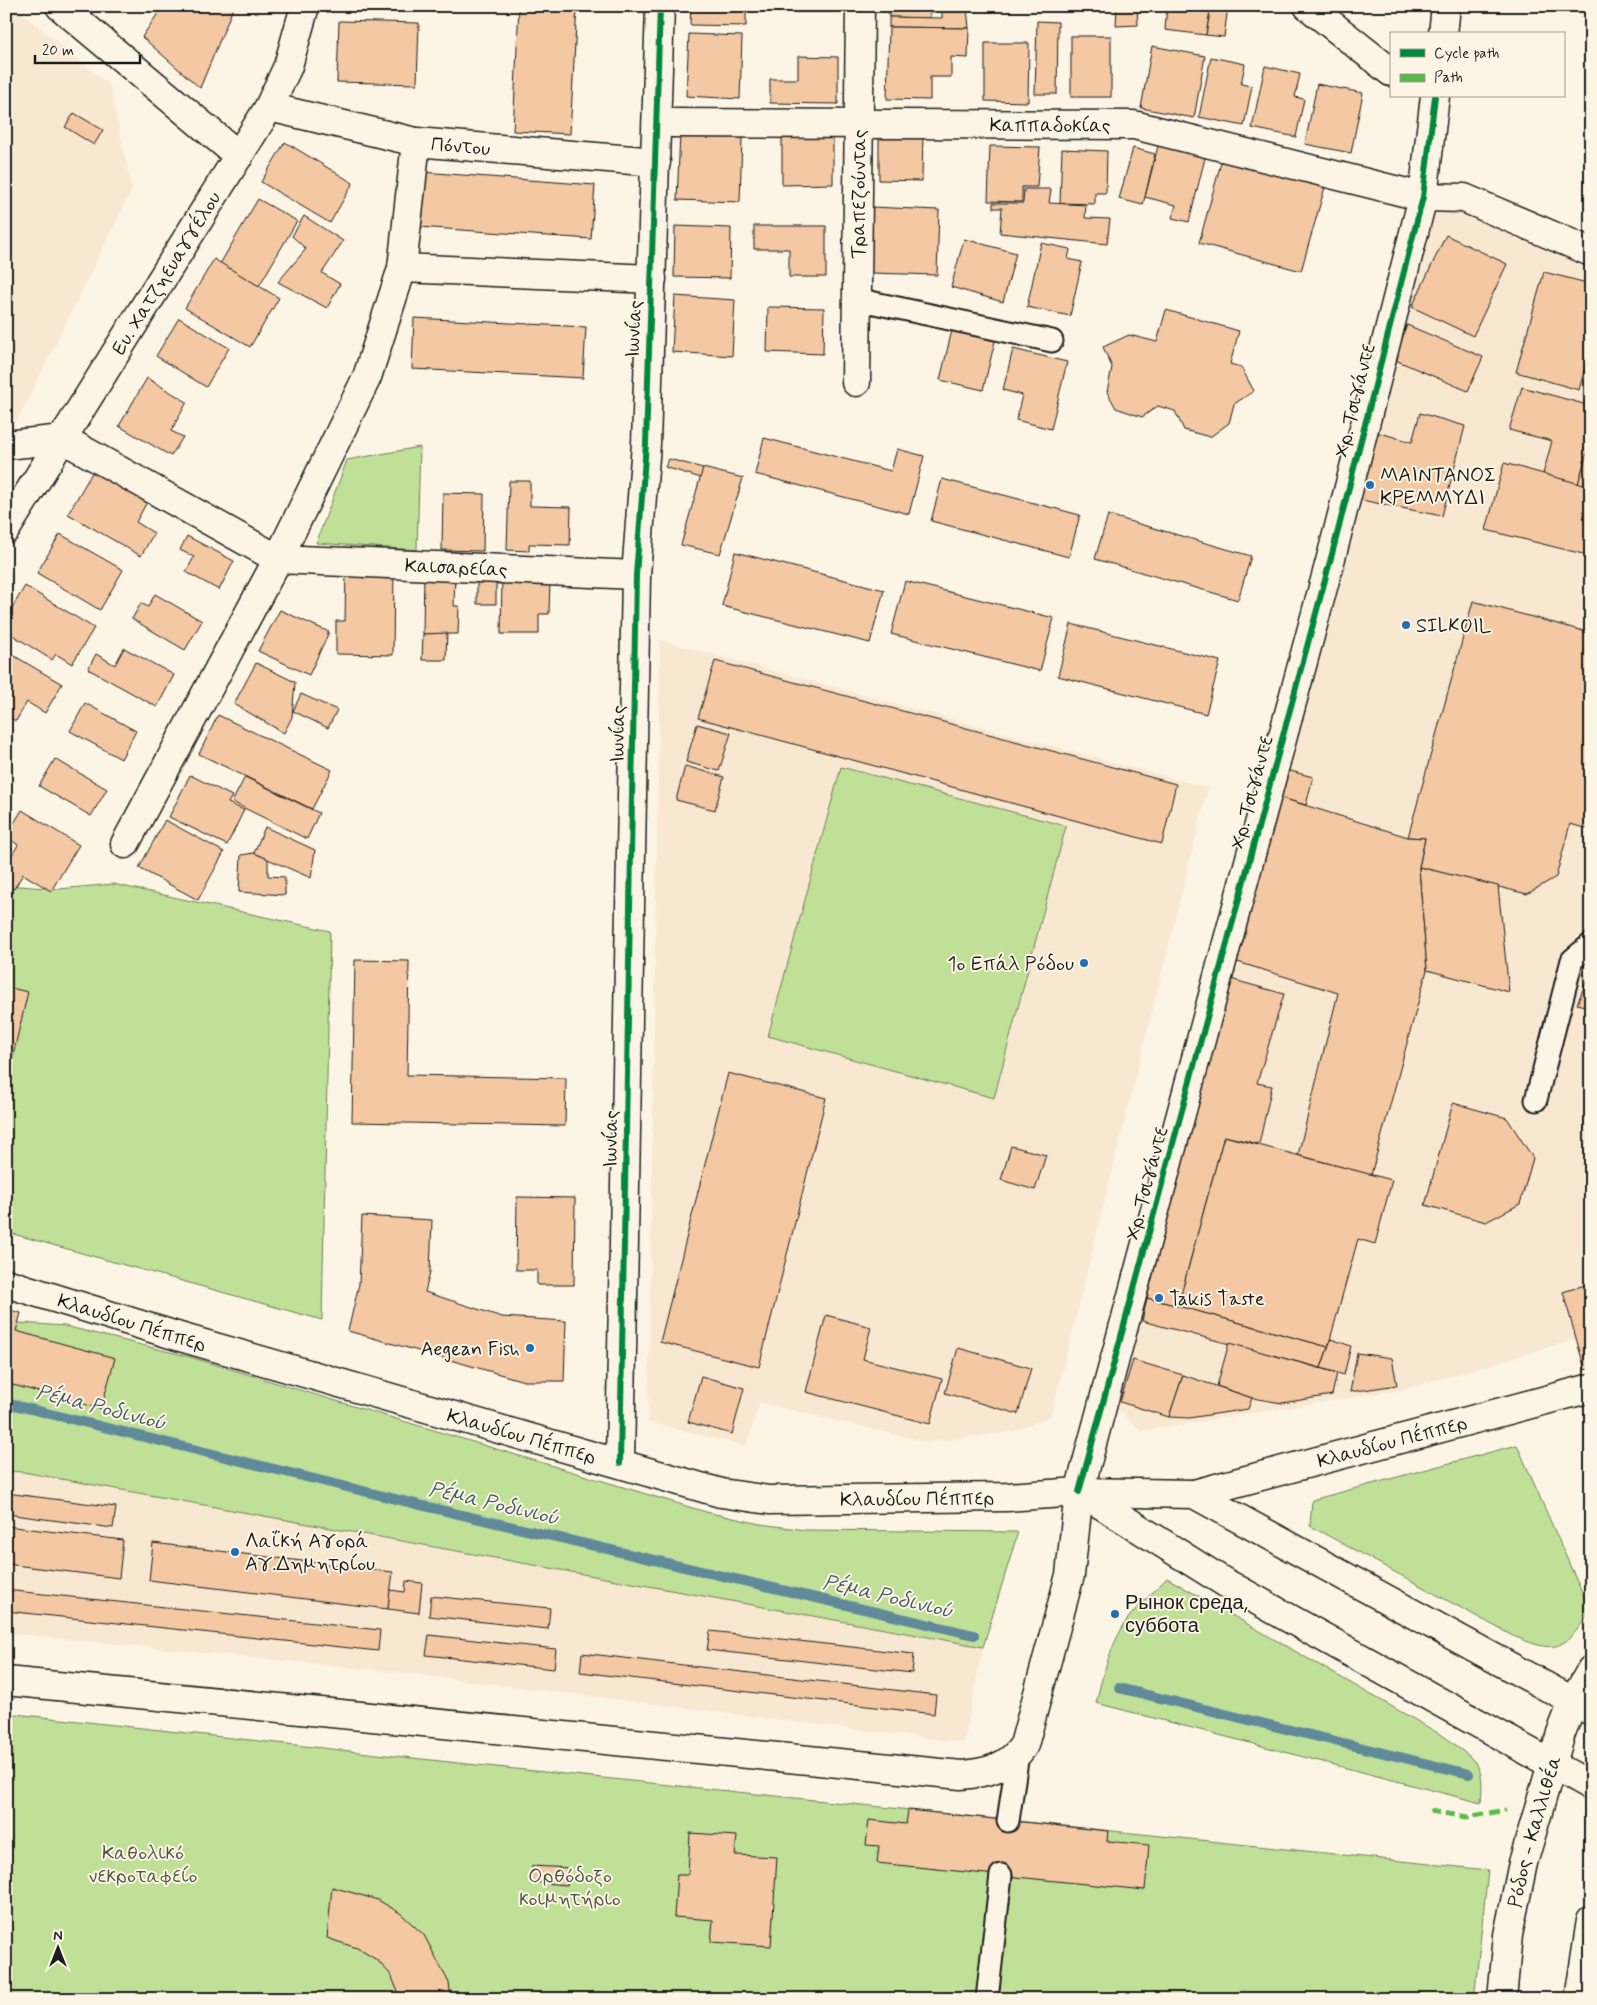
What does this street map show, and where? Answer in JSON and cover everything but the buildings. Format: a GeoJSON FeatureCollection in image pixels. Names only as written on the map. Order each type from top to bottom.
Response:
{"type":"FeatureCollection","features":[{"type":"Feature","properties":{"kind":"street"},"geometry":{"type":"LineString","coordinates":[[60,6],[240,156]]}},
{"type":"Feature","properties":{"kind":"street","name":"Ευ. Χατζηευαγγέλου"},"geometry":{"type":"LineString","coordinates":[[6,529],[270,107],[288,66],[305,6]]}},
{"type":"Feature","properties":{"kind":"street","name":"Ιωνίας"},"geometry":{"type":"LineString","coordinates":[[620,1463],[636,575],[646,444],[660,6]]}},
{"type":"Feature","properties":{"kind":"street","name":"Τραπεζούντας"},"geometry":{"type":"LineString","coordinates":[[856,382],[860,6]]}},
{"type":"Feature","properties":{"kind":"street"},"geometry":{"type":"LineString","coordinates":[[1308,6],[1390,71]]}},
{"type":"Feature","properties":{"kind":"street"},"geometry":{"type":"LineString","coordinates":[[1443,32],[1446,6]]}},
{"type":"Feature","properties":{"kind":"street","name":"Χρ. Τσιγάντε"},"geometry":{"type":"LineString","coordinates":[[1018,1754],[1024,1745],[1070,1575],[1079,1492],[1332,554],[1423,197],[1430,100]]}},
{"type":"Feature","properties":{"kind":"street","name":"Πόντου"},"geometry":{"type":"LineString","coordinates":[[270,107],[416,142],[656,162]]}},
{"type":"Feature","properties":{"kind":"street","name":"Καππαδοκίας"},"geometry":{"type":"LineString","coordinates":[[668,123],[1134,125],[1423,197],[1464,198],[1591,252]]}},
{"type":"Feature","properties":{"kind":"street"},"geometry":{"type":"LineString","coordinates":[[125,844],[278,559],[367,377],[402,268],[416,142]]}},
{"type":"Feature","properties":{"kind":"street"},"geometry":{"type":"LineString","coordinates":[[402,268],[652,279]]}},
{"type":"Feature","properties":{"kind":"street"},"geometry":{"type":"LineString","coordinates":[[6,445],[62,440]]}},
{"type":"Feature","properties":{"kind":"street","name":"Καισαρείας"},"geometry":{"type":"LineString","coordinates":[[62,440],[278,559],[636,575]]}},
{"type":"Feature","properties":{"kind":"street","name":"Κλαυδίου Πέππερ"},"geometry":{"type":"LineString","coordinates":[[6,1283],[180,1336],[721,1493],[769,1500],[1007,1497],[1079,1492],[1194,1494],[1591,1388]]}},
{"type":"Feature","properties":{"kind":"street"},"geometry":{"type":"LineString","coordinates":[[1079,1492],[1224,1582],[1591,1786]]}},
{"type":"Feature","properties":{"kind":"street"},"geometry":{"type":"LineString","coordinates":[[1194,1494],[1582,1707]]}},
{"type":"Feature","properties":{"kind":"street","name":"Ρόδος - Καλλιθέα"},"geometry":{"type":"LineString","coordinates":[[1502,1999],[1508,1935],[1523,1863],[1551,1764],[1582,1707],[1591,1670]]}},
{"type":"Feature","properties":{"kind":"street"},"geometry":{"type":"LineString","coordinates":[[6,1681],[961,1775],[994,1770],[1018,1754]]}},
{"type":"Feature","properties":{"kind":"street"},"geometry":{"type":"LineString","coordinates":[[1579,1999],[1591,1920]]}},
{"type":"Feature","properties":{"kind":"lane"},"geometry":{"type":"LineString","coordinates":[[856,299],[1052,341]]}},
{"type":"Feature","properties":{"kind":"lane"},"geometry":{"type":"LineString","coordinates":[[1536,1100],[1572,960],[1591,944]]}},
{"type":"Feature","properties":{"kind":"lane"},"geometry":{"type":"LineString","coordinates":[[1008,1821],[1018,1754]]}},
{"type":"Feature","properties":{"kind":"lane"},"geometry":{"type":"LineString","coordinates":[[987,1999],[1001,1875]]}},
{"type":"Feature","properties":{"kind":"shaded area"},"geometry":{"type":"Polygon","coordinates":[[[6,6],[14,6],[110,86],[132,189],[18,420],[6,419],[6,6]]]}},
{"type":"Feature","properties":{"kind":"shaded area"},"geometry":{"type":"Polygon","coordinates":[[[1433,195],[1591,263],[1591,1335],[1406,1389],[1141,1431],[1116,1407],[1325,564],[1433,195]]]}},
{"type":"Feature","properties":{"kind":"shaded area"},"geometry":{"type":"Polygon","coordinates":[[[660,640],[1208,788],[1051,1416],[1013,1432],[927,1442],[760,1403],[746,1446],[648,1422],[660,640]]]}},
{"type":"Feature","properties":{"kind":"shaded area","name":"Λαΐκή Αγορά Αγ.Δημητρίου"},"geometry":{"type":"Polygon","coordinates":[[[6,1471],[23,1472],[983,1647],[964,1743],[405,1673],[6,1633],[6,1471]]]}},
{"type":"Feature","properties":{"kind":"green space"},"geometry":{"type":"Polygon","coordinates":[[[420,447],[417,550],[316,543],[347,460],[420,447]]]}},
{"type":"Feature","properties":{"kind":"green space"},"geometry":{"type":"Polygon","coordinates":[[[841,767],[1066,826],[994,1098],[768,1036],[841,767]]]}},
{"type":"Feature","properties":{"kind":"green space"},"geometry":{"type":"Polygon","coordinates":[[[113,884],[330,931],[322,1320],[6,1232],[6,885],[59,889],[113,884]]]}},
{"type":"Feature","properties":{"kind":"green space"},"geometry":{"type":"Polygon","coordinates":[[[6,1322],[65,1326],[190,1357],[706,1512],[760,1524],[806,1530],[1018,1532],[983,1647],[23,1472],[6,1471],[6,1322]]]}},
{"type":"Feature","properties":{"kind":"green space"},"geometry":{"type":"Polygon","coordinates":[[[1517,1445],[1590,1611],[1573,1635],[1557,1646],[1538,1645],[1511,1635],[1310,1526],[1312,1500],[1517,1445]]]}},
{"type":"Feature","properties":{"kind":"green space"},"geometry":{"type":"Polygon","coordinates":[[[1167,1578],[1445,1737],[1471,1758],[1480,1770],[1481,1803],[1096,1703],[1108,1659],[1117,1637],[1133,1612],[1167,1578]]]}},
{"type":"Feature","properties":{"kind":"green space","name":"Ορθόδοξο κοιμητήριο"},"geometry":{"type":"Polygon","coordinates":[[[6,1713],[458,1763],[1488,1870],[1474,1999],[6,1999],[6,1713]]]}},
{"type":"Feature","properties":{"kind":"waterway","name":"Ρέμα Ροδινιού"},"geometry":{"type":"LineString","coordinates":[[6,1403],[424,1506],[974,1635]]}},
{"type":"Feature","properties":{"kind":"waterway"},"geometry":{"type":"LineString","coordinates":[[1119,1688],[1469,1774]]}},
{"type":"Feature","properties":{"kind":"marked path"},"geometry":{"type":"LineString","coordinates":[[1430,1811],[1467,1817],[1506,1810]]}},
{"type":"Feature","properties":{"kind":"cycle path"},"geometry":{"type":"LineString","coordinates":[[620,1463],[636,575],[646,444],[660,6]]}},
{"type":"Feature","properties":{"kind":"cycle path"},"geometry":{"type":"LineString","coordinates":[[1079,1492],[1332,554],[1423,197],[1435,98]]}},
{"type":"Feature","properties":{"kind":"place","name":"ΜΑΙΝΤΑΝΟΣ ΚΡΕΜΜΥΔΙ"},"geometry":{"type":"Point","coordinates":[1370,485]}},
{"type":"Feature","properties":{"kind":"place","name":"SILKOIL"},"geometry":{"type":"Point","coordinates":[1406,625]}},
{"type":"Feature","properties":{"kind":"place","name":"1ο Επάλ Ρόδου"},"geometry":{"type":"Point","coordinates":[1084,963]}},
{"type":"Feature","properties":{"kind":"place","name":"Takis Taste"},"geometry":{"type":"Point","coordinates":[1159,1298]}},
{"type":"Feature","properties":{"kind":"place","name":"Aegean Fish"},"geometry":{"type":"Point","coordinates":[530,1348]}},
{"type":"Feature","properties":{"kind":"place","name":"Λαΐκή Αγορά Αγ.Δημητρίου"},"geometry":{"type":"Point","coordinates":[235,1552]}},
{"type":"Feature","properties":{"kind":"place","name":"Рынок среда, суббота"},"geometry":{"type":"Point","coordinates":[1115,1614]}},
{"type":"Feature","properties":{"kind":"park label","name":"Καθολικό νεκροταφείο"},"geometry":{"type":"Point","coordinates":[143,1864]}}]}
